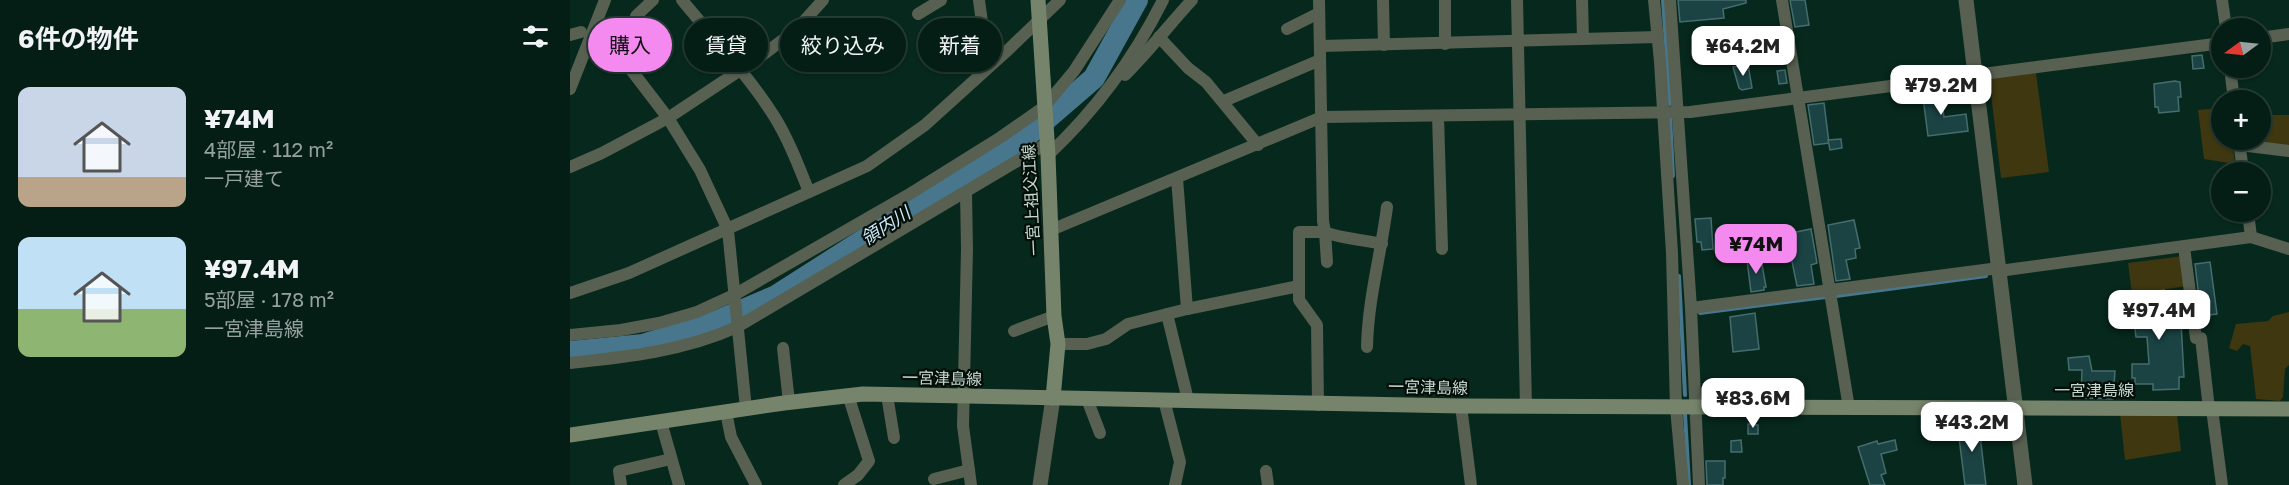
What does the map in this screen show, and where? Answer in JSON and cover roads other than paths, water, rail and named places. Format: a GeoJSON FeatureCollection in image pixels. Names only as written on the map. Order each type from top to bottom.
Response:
{"type":"FeatureCollection","features":[{"type":"Feature","properties":{"kind":"main road","name":"一宮上祖父江線"},"geometry":{"type":"LineString","coordinates":[[1038,0],[1054,316],[1058,344],[1053,398]]}},
{"type":"Feature","properties":{"kind":"main road","name":"一宮津島線"},"geometry":{"type":"LineString","coordinates":[[570,435],[848,395],[1188,400],[1318,405],[2289,409]]}},
{"type":"Feature","properties":{"kind":"street"},"geometry":{"type":"LineString","coordinates":[[598,18],[605,0]]}},
{"type":"Feature","properties":{"kind":"street"},"geometry":{"type":"LineString","coordinates":[[636,16],[653,0]]}},
{"type":"Feature","properties":{"kind":"street"},"geometry":{"type":"LineString","coordinates":[[682,0],[697,18]]}},
{"type":"Feature","properties":{"kind":"street"},"geometry":{"type":"LineString","coordinates":[[768,50],[796,30],[823,0]]}},
{"type":"Feature","properties":{"kind":"street"},"geometry":{"type":"LineString","coordinates":[[918,14],[941,0]]}},
{"type":"Feature","properties":{"kind":"street"},"geometry":{"type":"LineString","coordinates":[[979,0],[981,18]]}},
{"type":"Feature","properties":{"kind":"street"},"geometry":{"type":"LineString","coordinates":[[1002,54],[1060,0]]}},
{"type":"Feature","properties":{"kind":"street"},"geometry":{"type":"LineString","coordinates":[[570,335],[621,330],[659,323],[697,312],[734,297],[908,195],[1044,109],[1074,71],[1120,0]]}},
{"type":"Feature","properties":{"kind":"street"},"geometry":{"type":"LineString","coordinates":[[570,363],[661,352],[718,336],[1046,146],[1085,117],[1103,95],[1149,29],[1163,0]]}},
{"type":"Feature","properties":{"kind":"street"},"geometry":{"type":"LineString","coordinates":[[1103,95],[1152,49],[1159,37],[1192,0]]}},
{"type":"Feature","properties":{"kind":"street"},"geometry":{"type":"LineString","coordinates":[[1383,0],[1384,45]]}},
{"type":"Feature","properties":{"kind":"street"},"geometry":{"type":"LineString","coordinates":[[1445,0],[1445,44]]}},
{"type":"Feature","properties":{"kind":"street"},"geometry":{"type":"LineString","coordinates":[[1517,0],[1526,407]]}},
{"type":"Feature","properties":{"kind":"street"},"geometry":{"type":"LineString","coordinates":[[1582,0],[1583,39]]}},
{"type":"Feature","properties":{"kind":"street"},"geometry":{"type":"LineString","coordinates":[[1654,0],[1672,253],[1676,408],[1683,485]]}},
{"type":"Feature","properties":{"kind":"street"},"geometry":{"type":"LineString","coordinates":[[1671,0],[1691,308],[1699,485]]}},
{"type":"Feature","properties":{"kind":"street"},"geometry":{"type":"LineString","coordinates":[[1782,0],[1849,408]]}},
{"type":"Feature","properties":{"kind":"street"},"geometry":{"type":"LineString","coordinates":[[1966,0],[2025,485]]}},
{"type":"Feature","properties":{"kind":"street"},"geometry":{"type":"LineString","coordinates":[[2222,0],[2225,18]]}},
{"type":"Feature","properties":{"kind":"street"},"geometry":{"type":"LineString","coordinates":[[1287,29],[1319,6]]}},
{"type":"Feature","properties":{"kind":"street"},"geometry":{"type":"LineString","coordinates":[[1319,6],[1323,221],[1327,262]]}},
{"type":"Feature","properties":{"kind":"street"},"geometry":{"type":"LineString","coordinates":[[2271,36],[2289,34]]}},
{"type":"Feature","properties":{"kind":"street"},"geometry":{"type":"LineString","coordinates":[[1159,37],[1224,101],[1258,145]]}},
{"type":"Feature","properties":{"kind":"street"},"geometry":{"type":"LineString","coordinates":[[1321,46],[1658,37]]}},
{"type":"Feature","properties":{"kind":"street"},"geometry":{"type":"LineString","coordinates":[[570,89],[588,44]]}},
{"type":"Feature","properties":{"kind":"street"},"geometry":{"type":"LineString","coordinates":[[1051,230],[1322,117],[1679,112],[2211,44]]}},
{"type":"Feature","properties":{"kind":"street"},"geometry":{"type":"LineString","coordinates":[[1224,101],[1320,60]]}},
{"type":"Feature","properties":{"kind":"street"},"geometry":{"type":"LineString","coordinates":[[633,72],[668,118],[700,171],[728,230],[746,409]]}},
{"type":"Feature","properties":{"kind":"street"},"geometry":{"type":"LineString","coordinates":[[570,166],[602,153],[668,118],[737,72]]}},
{"type":"Feature","properties":{"kind":"street"},"geometry":{"type":"LineString","coordinates":[[741,72],[774,116],[796,159],[809,192]]}},
{"type":"Feature","properties":{"kind":"street"},"geometry":{"type":"LineString","coordinates":[[570,293],[629,273],[867,166],[915,132],[982,72]]}},
{"type":"Feature","properties":{"kind":"street"},"geometry":{"type":"LineString","coordinates":[[1438,116],[1442,249]]}},
{"type":"Feature","properties":{"kind":"street"},"geometry":{"type":"LineString","coordinates":[[2271,148],[2289,151]]}},
{"type":"Feature","properties":{"kind":"street"},"geometry":{"type":"LineString","coordinates":[[1178,178],[1187,309]]}},
{"type":"Feature","properties":{"kind":"street"},"geometry":{"type":"LineString","coordinates":[[966,192],[967,292],[963,426],[972,485]]}},
{"type":"Feature","properties":{"kind":"street"},"geometry":{"type":"LineString","coordinates":[[1367,346],[1368,315],[1387,207]]}},
{"type":"Feature","properties":{"kind":"street"},"geometry":{"type":"LineString","coordinates":[[2249,222],[2251,237]]}},
{"type":"Feature","properties":{"kind":"street"},"geometry":{"type":"LineString","coordinates":[[1318,405],[1317,325],[1299,300],[1299,232],[1325,232],[1382,244]]}},
{"type":"Feature","properties":{"kind":"street"},"geometry":{"type":"LineString","coordinates":[[1691,308],[2251,237],[2289,249]]}},
{"type":"Feature","properties":{"kind":"street"},"geometry":{"type":"LineString","coordinates":[[2184,247],[2196,338],[2201,338],[2222,485]]}},
{"type":"Feature","properties":{"kind":"street"},"geometry":{"type":"LineString","coordinates":[[1058,344],[1087,344],[1106,339],[1128,324],[1187,309],[1299,286]]}},
{"type":"Feature","properties":{"kind":"street"},"geometry":{"type":"LineString","coordinates":[[1167,314],[1188,400]]}},
{"type":"Feature","properties":{"kind":"street"},"geometry":{"type":"LineString","coordinates":[[1014,331],[1054,316]]}},
{"type":"Feature","properties":{"kind":"street"},"geometry":{"type":"LineString","coordinates":[[783,348],[789,402]]}},
{"type":"Feature","properties":{"kind":"street"},"geometry":{"type":"LineString","coordinates":[[844,485],[860,480],[869,461],[848,395]]}},
{"type":"Feature","properties":{"kind":"street"},"geometry":{"type":"LineString","coordinates":[[887,395],[894,438]]}},
{"type":"Feature","properties":{"kind":"street"},"geometry":{"type":"LineString","coordinates":[[1040,485],[1053,398]]}},
{"type":"Feature","properties":{"kind":"street"},"geometry":{"type":"LineString","coordinates":[[1087,399],[1100,433]]}},
{"type":"Feature","properties":{"kind":"street"},"geometry":{"type":"LineString","coordinates":[[1164,400],[1180,462],[1175,485]]}},
{"type":"Feature","properties":{"kind":"street"},"geometry":{"type":"LineString","coordinates":[[1461,406],[1471,485]]}},
{"type":"Feature","properties":{"kind":"street"},"geometry":{"type":"LineString","coordinates":[[726,412],[731,437],[756,485]]}},
{"type":"Feature","properties":{"kind":"street"},"geometry":{"type":"LineString","coordinates":[[661,422],[679,485]]}},
{"type":"Feature","properties":{"kind":"street"},"geometry":{"type":"LineString","coordinates":[[621,485],[619,471],[672,459]]}},
{"type":"Feature","properties":{"kind":"street"},"geometry":{"type":"LineString","coordinates":[[934,479],[969,470]]}},
{"type":"Feature","properties":{"kind":"street"},"geometry":{"type":"LineString","coordinates":[[1266,471],[1268,485]]}},
{"type":"Feature","properties":{"kind":"waterway","name":"領内川"},"geometry":{"type":"LineString","coordinates":[[570,352],[643,345],[715,322],[776,296],[1028,135],[1094,78],[1137,0]]}},
{"type":"Feature","properties":{"kind":"waterway"},"geometry":{"type":"LineString","coordinates":[[1663,0],[1670,104]]}},
{"type":"Feature","properties":{"kind":"waterway"},"geometry":{"type":"LineString","coordinates":[[1670,115],[1673,176]]}},
{"type":"Feature","properties":{"kind":"waterway"},"geometry":{"type":"LineString","coordinates":[[1679,276],[1685,395]]}},
{"type":"Feature","properties":{"kind":"waterway"},"geometry":{"type":"LineString","coordinates":[[1836,296],[1986,276]]}},
{"type":"Feature","properties":{"kind":"waterway"},"geometry":{"type":"LineString","coordinates":[[1700,313],[1826,297]]}},
{"type":"Feature","properties":{"kind":"waterway"},"geometry":{"type":"LineString","coordinates":[[1685,414],[1689,485]]}}]}
